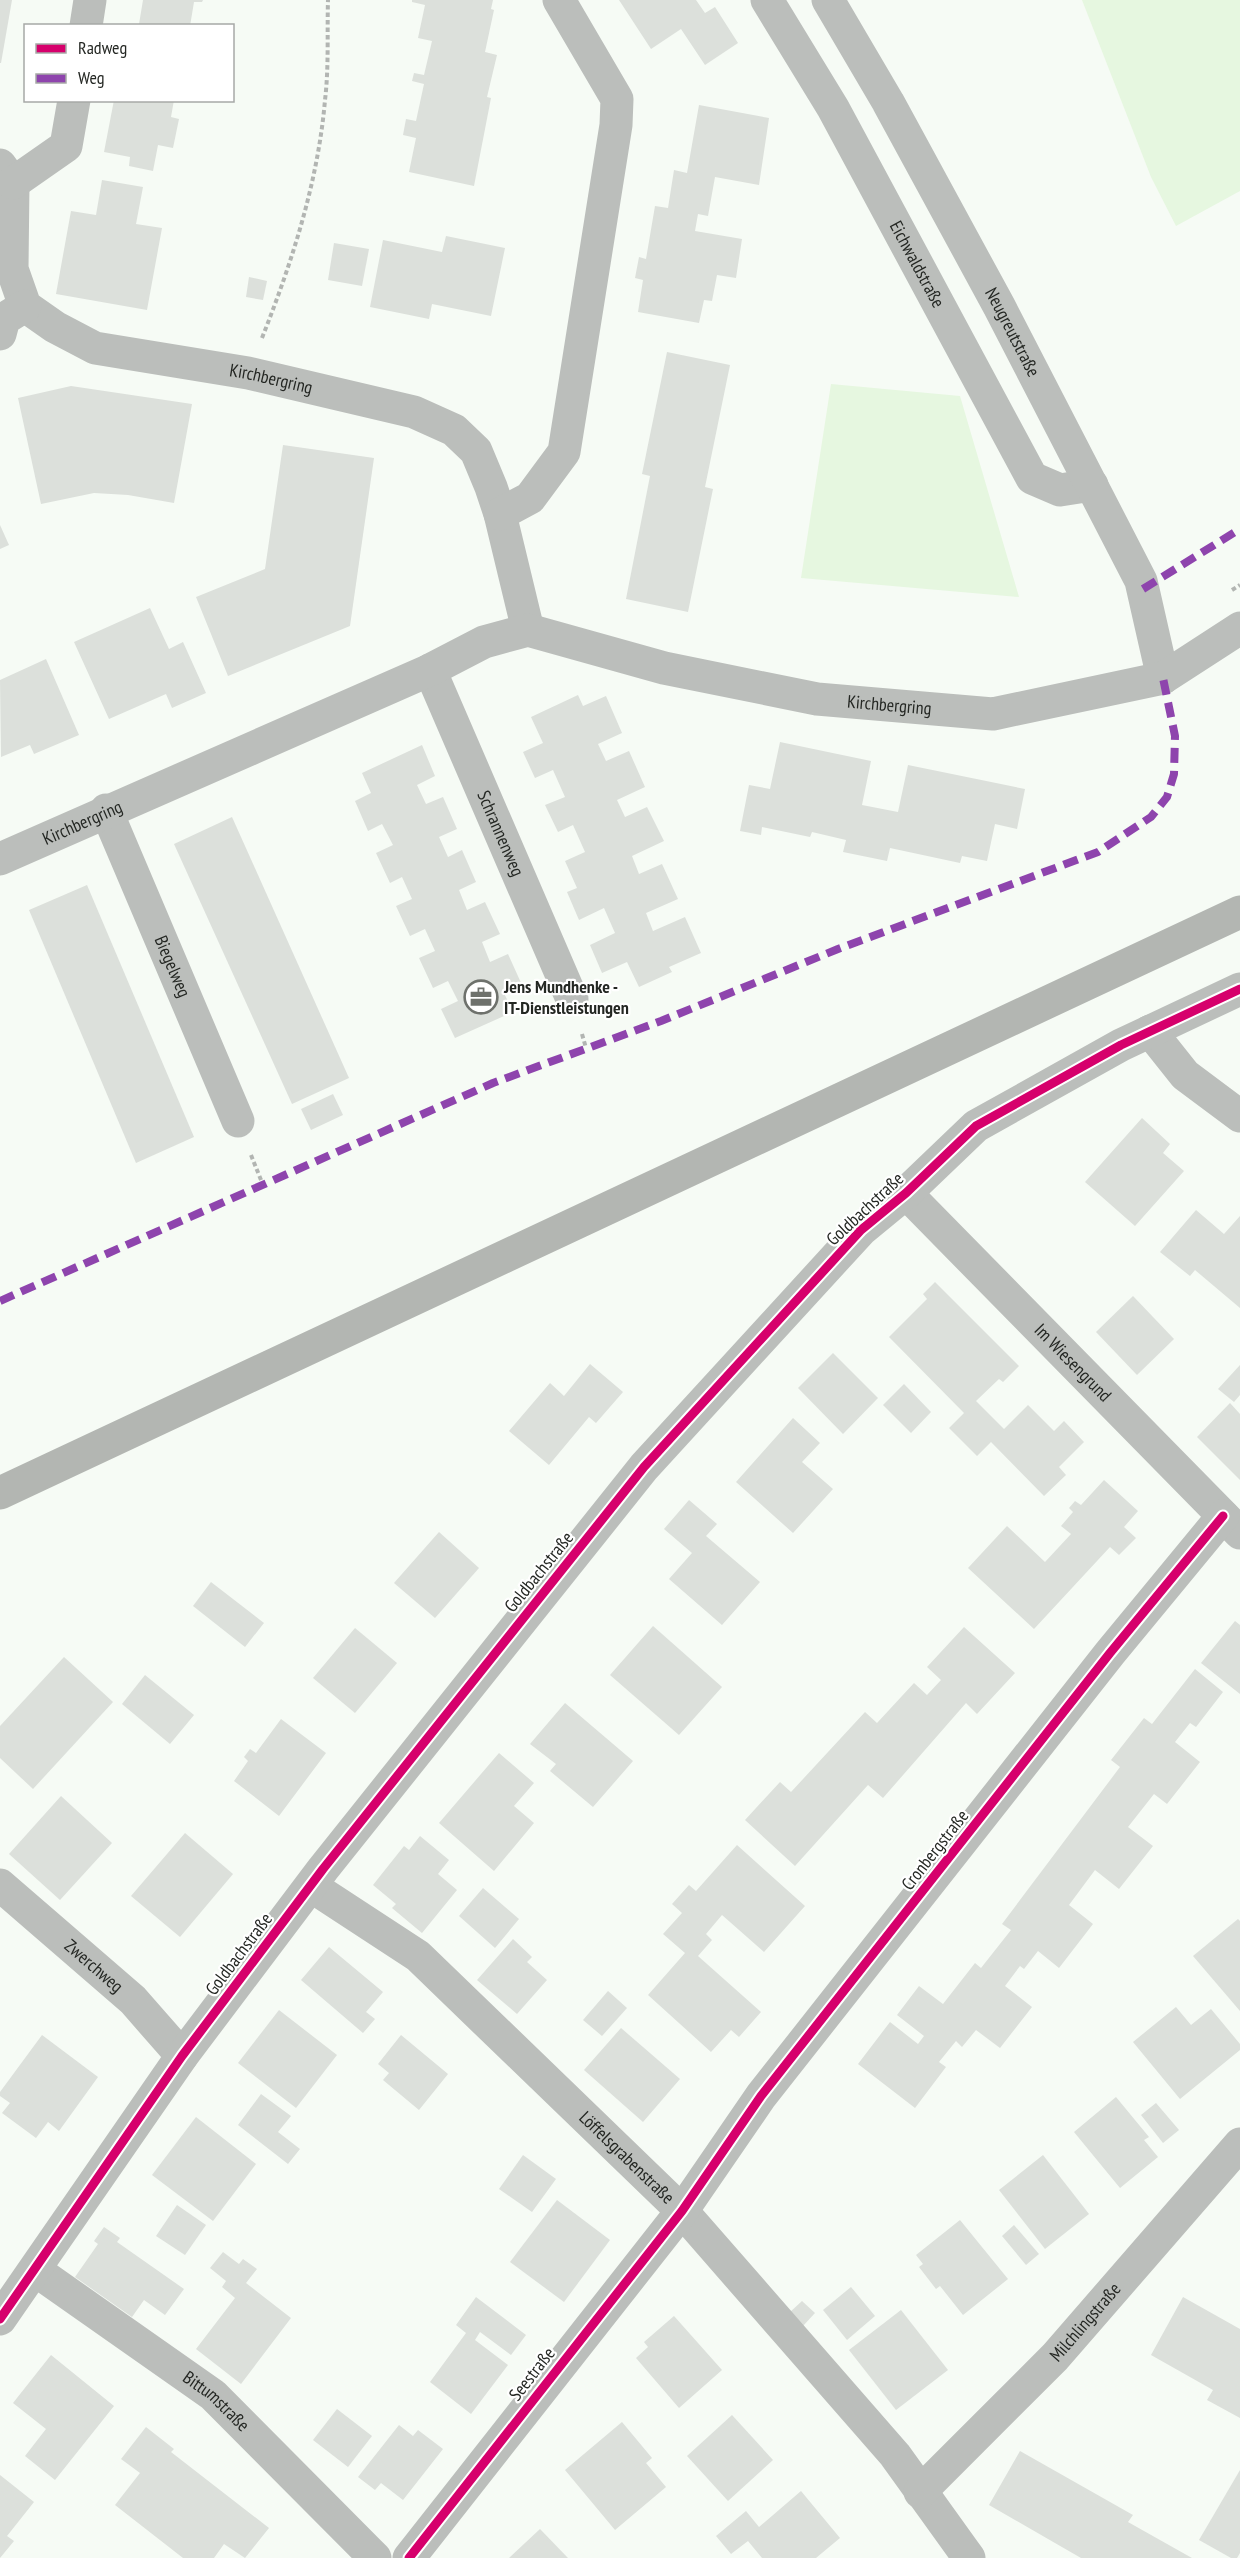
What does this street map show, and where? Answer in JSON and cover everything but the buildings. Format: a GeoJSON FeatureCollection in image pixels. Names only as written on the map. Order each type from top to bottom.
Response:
{"type":"FeatureCollection","features":[{"type":"Feature","properties":{"kind":"main road"},"geometry":{"type":"LineString","coordinates":[[0,1492],[1240,912]]}},
{"type":"Feature","properties":{"kind":"street"},"geometry":{"type":"LineString","coordinates":[[86,24],[90,0]]}},
{"type":"Feature","properties":{"kind":"street"},"geometry":{"type":"LineString","coordinates":[[500,514],[530,498],[564,452],[616,125],[616,99],[559,0]]}},
{"type":"Feature","properties":{"kind":"street","name":"Eichwaldstraße"},"geometry":{"type":"LineString","coordinates":[[766,0],[833,108],[1032,478],[1060,490],[1092,485]]}},
{"type":"Feature","properties":{"kind":"street","name":"Neugreutstraße"},"geometry":{"type":"LineString","coordinates":[[828,0],[888,102],[999,306],[1141,581],[1163,678]]}},
{"type":"Feature","properties":{"kind":"street"},"geometry":{"type":"LineString","coordinates":[[0,334],[4,319],[25,306],[12,269],[6,174],[66,146],[74,102]]}},
{"type":"Feature","properties":{"kind":"street","name":"Kirchbergring"},"geometry":{"type":"LineString","coordinates":[[25,306],[55,327],[95,348],[248,373],[414,412],[454,430],[476,451],[500,514],[528,630]]}},
{"type":"Feature","properties":{"kind":"street","name":"Kirchbergring"},"geometry":{"type":"LineString","coordinates":[[0,859],[106,810],[430,670],[484,642],[528,630],[664,669],[817,699],[993,714],[1163,678],[1240,628]]}},
{"type":"Feature","properties":{"kind":"street","name":"Schrannenweg"},"geometry":{"type":"LineString","coordinates":[[430,670],[572,999]]}},
{"type":"Feature","properties":{"kind":"street","name":"Biegelweg"},"geometry":{"type":"LineString","coordinates":[[106,810],[238,1121]]}},
{"type":"Feature","properties":{"kind":"street","name":"Goldbachstraße"},"geometry":{"type":"LineString","coordinates":[[0,2319],[182,2056],[311,1886],[644,1467],[861,1230],[906,1193],[976,1126],[1150,1030],[1240,989]]}},
{"type":"Feature","properties":{"kind":"street"},"geometry":{"type":"LineString","coordinates":[[1150,1030],[1185,1075],[1240,1116]]}},
{"type":"Feature","properties":{"kind":"street","name":"Im Wiesengrund"},"geometry":{"type":"LineString","coordinates":[[906,1193],[1232,1525]]}},
{"type":"Feature","properties":{"kind":"street","name":"Cronbergstraße"},"geometry":{"type":"LineString","coordinates":[[682,2211],[761,2096],[1110,1653],[1232,1525]]}},
{"type":"Feature","properties":{"kind":"street","name":"Zwerchweg"},"geometry":{"type":"LineString","coordinates":[[0,1885],[133,2000],[182,2056]]}},
{"type":"Feature","properties":{"kind":"street","name":"Löffelsgrabenstraße"},"geometry":{"type":"LineString","coordinates":[[311,1886],[418,1956],[682,2211],[895,2455],[969,2558]]}},
{"type":"Feature","properties":{"kind":"street","name":"Milchlingstraße"},"geometry":{"type":"LineString","coordinates":[[920,2492],[1055,2357],[1240,2144]]}},
{"type":"Feature","properties":{"kind":"street","name":"Seestraße"},"geometry":{"type":"LineString","coordinates":[[409,2558],[682,2211]]}},
{"type":"Feature","properties":{"kind":"street","name":"Bittumstraße"},"geometry":{"type":"LineString","coordinates":[[35,2270],[213,2396],[375,2558]]}},
{"type":"Feature","properties":{"kind":"path"},"geometry":{"type":"LineString","coordinates":[[248,373],[281,289],[308,203],[325,101],[328,0]]}},
{"type":"Feature","properties":{"kind":"green space"},"geometry":{"type":"Polygon","coordinates":[[[1082,0],[1240,0],[1240,191],[1176,226],[1151,177],[1082,0]]]}},
{"type":"Feature","properties":{"kind":"green space"},"geometry":{"type":"Polygon","coordinates":[[[831,384],[960,396],[1019,597],[801,578],[831,384]]]}},
{"type":"Feature","properties":{"kind":"marked path"},"geometry":{"type":"LineString","coordinates":[[1143,589],[1240,529]]}},
{"type":"Feature","properties":{"kind":"marked path"},"geometry":{"type":"LineString","coordinates":[[0,1301],[493,1083],[661,1021],[838,949],[1098,852],[1151,817],[1167,797],[1174,774],[1175,736],[1163,678]]}},
{"type":"Feature","properties":{"kind":"cycle path"},"geometry":{"type":"LineString","coordinates":[[0,2319],[182,2056],[323,1869],[644,1467],[861,1230],[906,1193],[976,1126],[1121,1045],[1240,989]]}},
{"type":"Feature","properties":{"kind":"cycle path"},"geometry":{"type":"LineString","coordinates":[[409,2558],[682,2211],[761,2096],[1110,1653],[1223,1516]]}},
{"type":"Feature","properties":{"kind":"place","name":"Jens Mundhenke - IT-Dienstleistungen"},"geometry":{"type":"Point","coordinates":[481,997]}}]}
